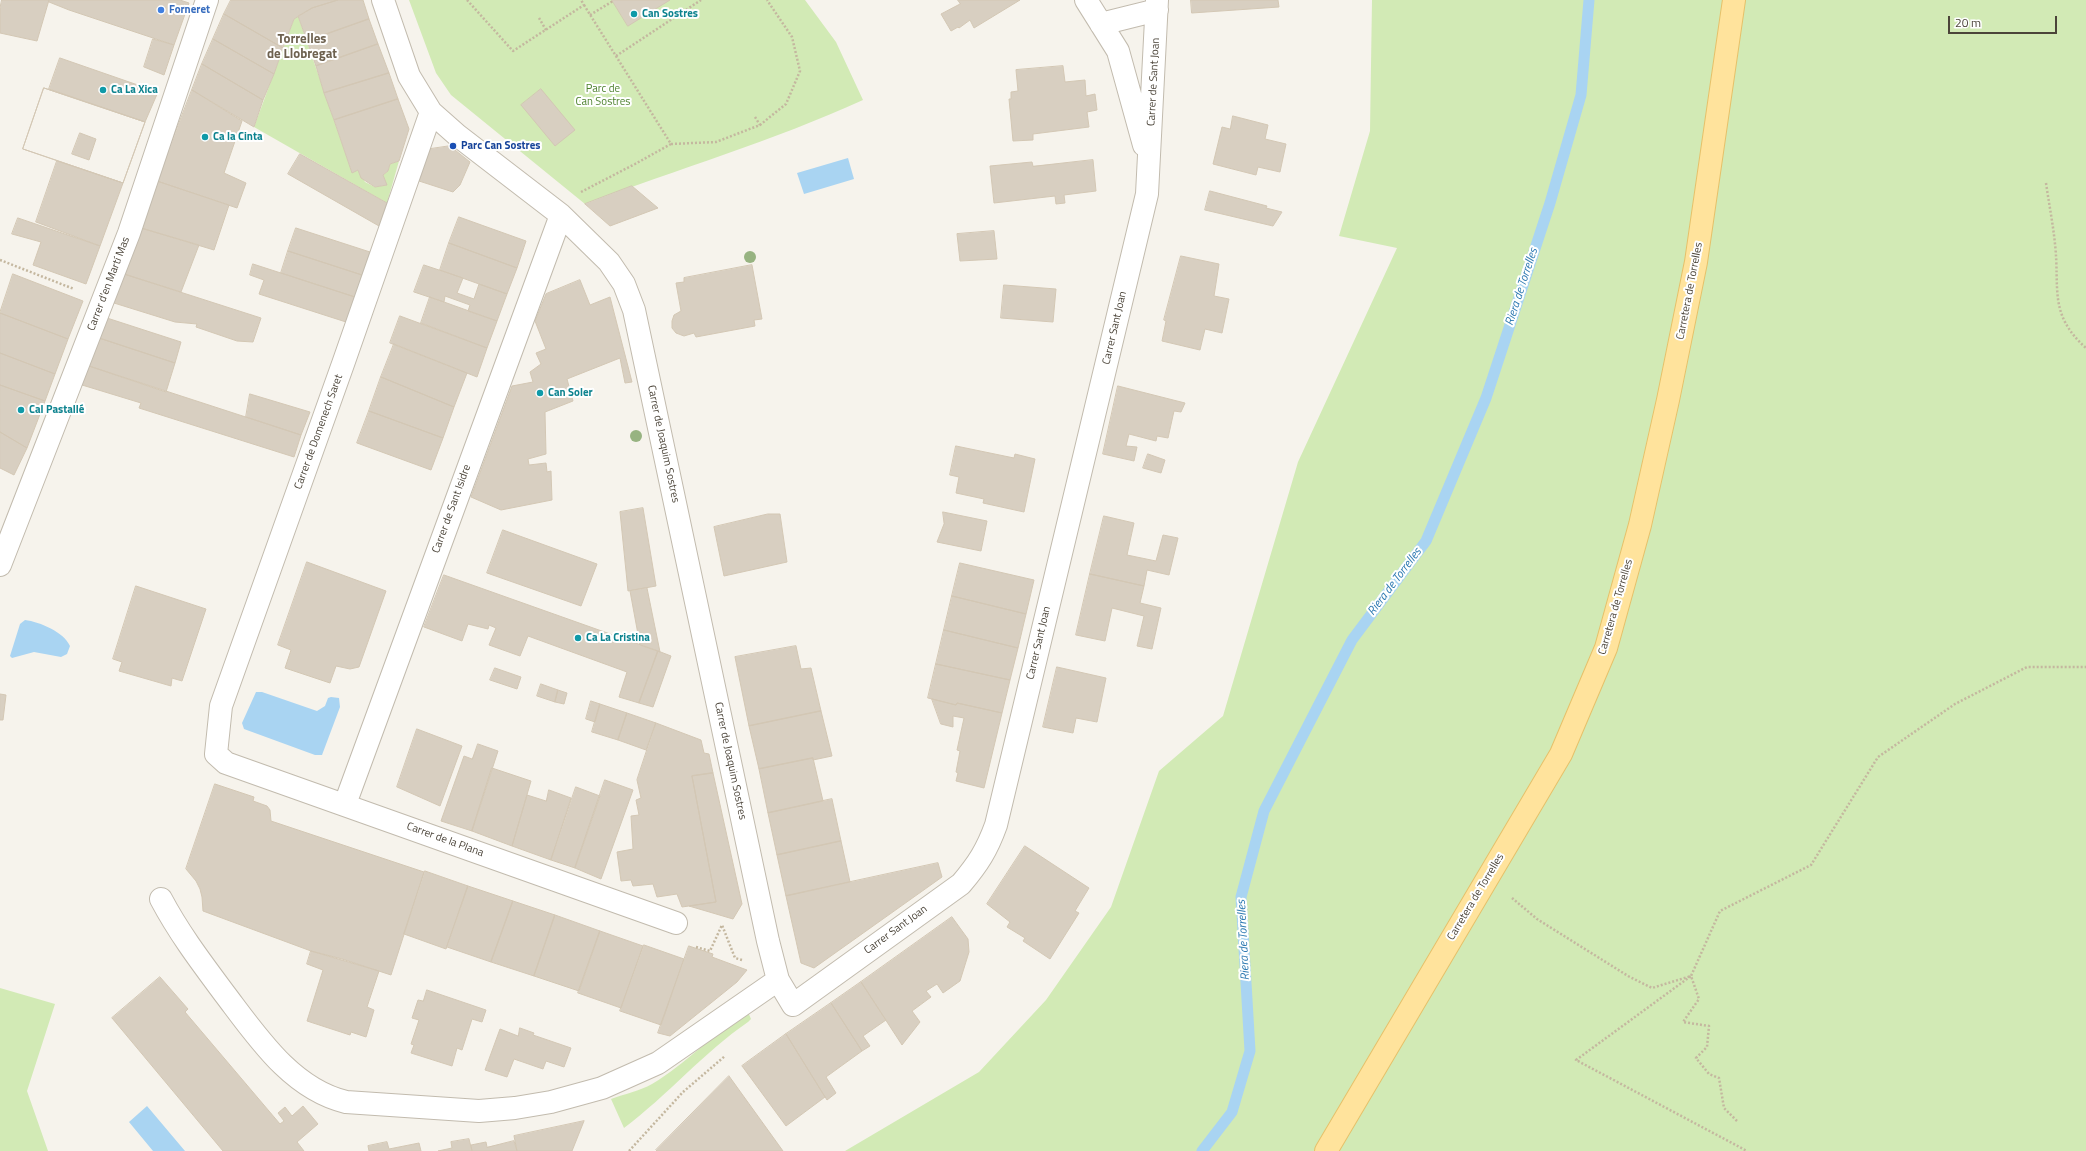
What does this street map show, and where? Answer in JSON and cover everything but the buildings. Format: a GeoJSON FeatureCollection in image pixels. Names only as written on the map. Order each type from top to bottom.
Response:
{"type":"FeatureCollection","features":[{"type":"Feature","properties":{"kind":"main road","name":"Carretera de Torrelles"},"geometry":{"type":"LineString","coordinates":[[1326,1151],[1422,986],[1561,754],[1608,640],[1640,525],[1668,400],[1696,262],[1734,0]]}},
{"type":"Feature","properties":{"kind":"street","name":"Carrer d'en Martí Mas"},"geometry":{"type":"LineString","coordinates":[[0,565],[129,233],[206,0]]}},
{"type":"Feature","properties":{"kind":"street","name":"Carrer de Joaquim Sostres"},"geometry":{"type":"LineString","coordinates":[[383,0],[409,76],[431,112],[457,135],[561,215],[609,262],[624,284],[634,310],[768,941],[778,980]]}},
{"type":"Feature","properties":{"kind":"street"},"geometry":{"type":"LineString","coordinates":[[1086,0],[1118,51],[1149,163]]}},
{"type":"Feature","properties":{"kind":"street"},"geometry":{"type":"LineString","coordinates":[[1101,24],[1157,5]]}},
{"type":"Feature","properties":{"kind":"street","name":"Carrer de Sant Joan"},"geometry":{"type":"LineString","coordinates":[[1149,163],[1157,5]]}},
{"type":"Feature","properties":{"kind":"street","name":"Carrer de Domenech Saret"},"geometry":{"type":"LineString","coordinates":[[216,754],[221,706],[341,371],[431,112]]}},
{"type":"Feature","properties":{"kind":"street","name":"Carrer Sant Joan"},"geometry":{"type":"LineString","coordinates":[[778,980],[793,1005],[961,884],[976,868],[986,850],[998,818],[1143,209],[1149,163]]}},
{"type":"Feature","properties":{"kind":"street","name":"Carrer de Sant Isidre"},"geometry":{"type":"LineString","coordinates":[[344,804],[561,215]]}},
{"type":"Feature","properties":{"kind":"street","name":"Carrer de la Plana"},"geometry":{"type":"LineString","coordinates":[[216,754],[226,763],[676,923]]}},
{"type":"Feature","properties":{"kind":"street"},"geometry":{"type":"LineString","coordinates":[[161,899],[191,949],[262,1044],[300,1080],[316,1091],[332,1099],[346,1102],[480,1110],[515,1108],[551,1102],[602,1088],[658,1063],[778,980]]}},
{"type":"Feature","properties":{"kind":"path"},"geometry":{"type":"LineString","coordinates":[[467,0],[513,51],[584,5]]}},
{"type":"Feature","properties":{"kind":"path"},"geometry":{"type":"LineString","coordinates":[[581,0],[672,144]]}},
{"type":"Feature","properties":{"kind":"path"},"geometry":{"type":"LineString","coordinates":[[616,56],[701,0]]}},
{"type":"Feature","properties":{"kind":"path"},"geometry":{"type":"LineString","coordinates":[[587,188],[672,144],[716,142],[760,125],[786,104],[800,71],[792,37],[766,0]]}},
{"type":"Feature","properties":{"kind":"path"},"geometry":{"type":"LineString","coordinates":[[590,14],[613,1]]}},
{"type":"Feature","properties":{"kind":"path"},"geometry":{"type":"LineString","coordinates":[[539,18],[546,30]]}},
{"type":"Feature","properties":{"kind":"path"},"geometry":{"type":"LineString","coordinates":[[755,117],[760,125]]}},
{"type":"Feature","properties":{"kind":"path"},"geometry":{"type":"LineString","coordinates":[[2046,184],[2055,245],[2056,295],[2063,320],[2076,339],[2086,348]]}},
{"type":"Feature","properties":{"kind":"path"},"geometry":{"type":"LineString","coordinates":[[0,260],[103,300]]}},
{"type":"Feature","properties":{"kind":"path"},"geometry":{"type":"LineString","coordinates":[[1746,1151],[1576,1060],[1691,976],[1720,911],[1811,866],[1878,756],[1955,704],[2027,667],[2086,667]]}},
{"type":"Feature","properties":{"kind":"path"},"geometry":{"type":"LineString","coordinates":[[1488,878],[1537,919],[1628,976],[1652,988],[1691,976]]}},
{"type":"Feature","properties":{"kind":"path"},"geometry":{"type":"LineString","coordinates":[[676,923],[686,943],[710,951],[722,925],[735,958],[744,960],[743,953]]}},
{"type":"Feature","properties":{"kind":"path"},"geometry":{"type":"LineString","coordinates":[[1691,976],[1699,1000],[1683,1022],[1708,1026],[1707,1047],[1696,1058],[1709,1074],[1719,1078],[1724,1108],[1737,1122]]}},
{"type":"Feature","properties":{"kind":"path"},"geometry":{"type":"LineString","coordinates":[[629,1151],[683,1092],[727,1054]]}},
{"type":"Feature","properties":{"kind":"green space","name":"Parc de Can Sostres"},"geometry":{"type":"Polygon","coordinates":[[[409,0],[805,0],[836,42],[863,100],[795,129],[585,204],[451,95],[436,73],[409,0]]]}},
{"type":"Feature","properties":{"kind":"green space"},"geometry":{"type":"Polygon","coordinates":[[[1372,0],[2086,0],[2086,1151],[845,1151],[979,1072],[1046,1000],[1111,907],[1159,771],[1223,716],[1298,462],[1397,248],[1339,236],[1370,131],[1372,0]]]}},
{"type":"Feature","properties":{"kind":"green space"},"geometry":{"type":"Polygon","coordinates":[[[298,16],[352,172],[358,170],[365,182],[375,187],[386,185],[383,175],[388,171],[390,164],[399,161],[387,203],[254,127],[294,19],[298,16]]]}},
{"type":"Feature","properties":{"kind":"green space"},"geometry":{"type":"Polygon","coordinates":[[[0,988],[55,1004],[27,1091],[48,1151],[0,1151],[0,988]]]}},
{"type":"Feature","properties":{"kind":"green space"},"geometry":{"type":"Polygon","coordinates":[[[748,1012],[751,1019],[748,1022],[716,1047],[656,1102],[624,1128],[611,1099],[637,1091],[652,1084],[735,1020],[748,1012]]]}},
{"type":"Feature","properties":{"kind":"water"},"geometry":{"type":"Polygon","coordinates":[[[848,158],[854,179],[804,194],[797,173],[848,158]]]}},
{"type":"Feature","properties":{"kind":"water"},"geometry":{"type":"Polygon","coordinates":[[[25,620],[44,625],[63,636],[70,646],[67,654],[61,657],[34,652],[12,658],[10,656],[20,624],[25,620]]]}},
{"type":"Feature","properties":{"kind":"water"},"geometry":{"type":"Polygon","coordinates":[[[256,692],[262,692],[317,711],[325,706],[328,698],[339,698],[340,707],[322,755],[315,755],[244,729],[242,723],[256,692]]]}},
{"type":"Feature","properties":{"kind":"water"},"geometry":{"type":"Polygon","coordinates":[[[147,1106],[185,1151],[153,1151],[129,1122],[147,1106]]]}},
{"type":"Feature","properties":{"kind":"waterway","name":"Riera de Torrelles"},"geometry":{"type":"LineString","coordinates":[[1202,1151],[1232,1112],[1250,1051],[1241,897],[1264,811],[1352,640],[1426,541],[1486,398],[1550,203],[1581,95],[1589,0]]}},
{"type":"Feature","properties":{"kind":"place","name":"Forneret"},"geometry":{"type":"Point","coordinates":[161,10]}},
{"type":"Feature","properties":{"kind":"place","name":"Can Sostres"},"geometry":{"type":"Point","coordinates":[634,14]}},
{"type":"Feature","properties":{"kind":"place","name":"Ca La Xica"},"geometry":{"type":"Point","coordinates":[103,90]}},
{"type":"Feature","properties":{"kind":"place","name":"Ca la Cinta"},"geometry":{"type":"Point","coordinates":[205,137]}},
{"type":"Feature","properties":{"kind":"place","name":"Parc Can Sostres"},"geometry":{"type":"Point","coordinates":[453,146]}},
{"type":"Feature","properties":{"kind":"place","name":"Can Soler"},"geometry":{"type":"Point","coordinates":[540,393]}},
{"type":"Feature","properties":{"kind":"place","name":"Cal Pastallé"},"geometry":{"type":"Point","coordinates":[21,410]}},
{"type":"Feature","properties":{"kind":"place","name":"Ca La Cristina"},"geometry":{"type":"Point","coordinates":[578,638]}},
{"type":"Feature","properties":{"kind":"district","name":"Torrelles de Llobregat"},"geometry":{"type":"Point","coordinates":[302,48]}}]}
